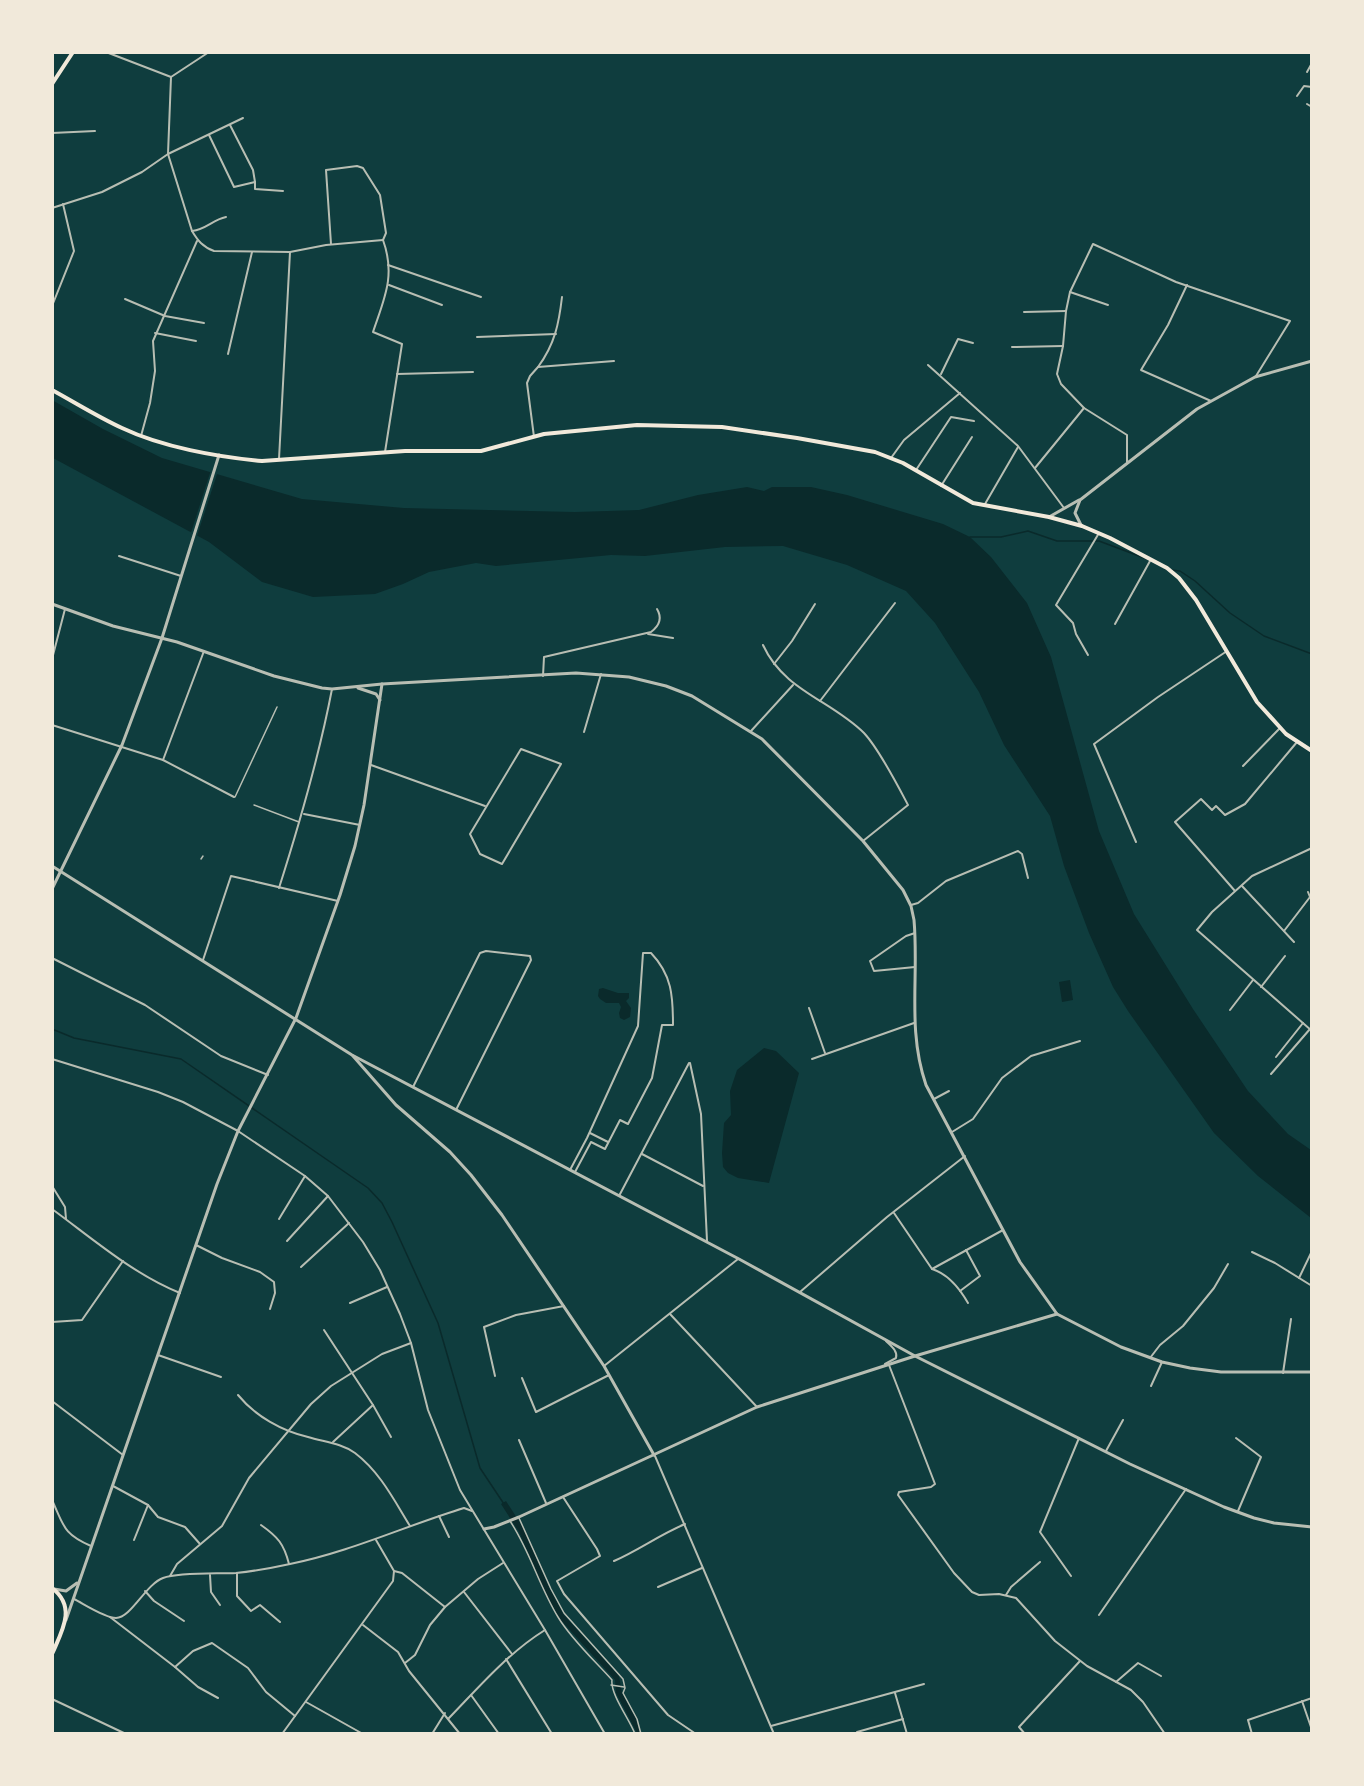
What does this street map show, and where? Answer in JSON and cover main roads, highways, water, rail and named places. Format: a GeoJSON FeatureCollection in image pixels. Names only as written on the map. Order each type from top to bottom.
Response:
{"type":"FeatureCollection","features":[{"type":"Feature","properties":{"kind":"main road"},"geometry":{"type":"LineString","coordinates":[[52,84],[73,52]]}},
{"type":"Feature","properties":{"kind":"main road"},"geometry":{"type":"LineString","coordinates":[[52,390],[104,420],[141,436],[240,459],[279,460],[385,452],[481,451],[544,434],[637,424],[712,427],[842,445],[891,458],[916,470],[962,498],[983,506],[1049,517],[1082,526],[1167,568],[1179,578],[1197,600],[1257,702],[1280,728],[1311,751]]}},
{"type":"Feature","properties":{"kind":"main road"},"geometry":{"type":"LineString","coordinates":[[52,1654],[62,1631],[66,1611],[66,1603],[53,1589]]}},
{"type":"Feature","properties":{"kind":"water"},"geometry":{"type":"Polygon","coordinates":[[[52,400],[103,429],[162,458],[302,499],[404,508],[575,512],[639,510],[698,495],[747,487],[764,491],[772,487],[811,487],[847,495],[943,524],[970,537],[991,557],[1027,603],[1051,657],[1099,831],[1134,914],[1193,1009],[1248,1091],[1288,1134],[1311,1150],[1311,1218],[1258,1176],[1214,1133],[1128,1011],[1113,987],[1089,933],[1064,866],[1050,816],[1004,745],[979,692],[935,623],[906,591],[847,565],[783,546],[725,547],[645,556],[611,555],[496,566],[476,563],[429,572],[375,594],[313,597],[262,582],[209,542],[53,458],[52,400]]]}},
{"type":"Feature","properties":{"kind":"water"},"geometry":{"type":"Polygon","coordinates":[[[1070,980],[1073,1000],[1062,1002],[1059,982],[1070,980]]]}},
{"type":"Feature","properties":{"kind":"water"},"geometry":{"type":"Polygon","coordinates":[[[603,988],[618,993],[629,993],[626,1001],[631,1008],[630,1017],[624,1020],[620,1018],[619,1003],[606,1003],[600,999],[599,989],[603,988]]]}},
{"type":"Feature","properties":{"kind":"water"},"geometry":{"type":"Polygon","coordinates":[[[764,1048],[776,1051],[799,1073],[769,1183],[738,1178],[728,1173],[723,1167],[722,1153],[724,1123],[731,1115],[730,1091],[737,1070],[764,1048]]]}},
{"type":"Feature","properties":{"kind":"water"},"geometry":{"type":"Polygon","coordinates":[[[506,1501],[524,1529],[548,1585],[564,1615],[619,1676],[622,1693],[637,1720],[641,1733],[637,1733],[616,1693],[615,1680],[559,1618],[543,1588],[519,1532],[501,1504],[506,1501]]]}},
{"type":"Feature","properties":{"kind":"waterway"},"geometry":{"type":"LineString","coordinates":[[970,537],[1001,537],[1028,531],[1057,541],[1099,541],[1147,559]]}},
{"type":"Feature","properties":{"kind":"waterway"},"geometry":{"type":"LineString","coordinates":[[1171,570],[1180,571],[1195,581],[1230,613],[1264,636],[1312,654]]}},
{"type":"Feature","properties":{"kind":"waterway"},"geometry":{"type":"LineString","coordinates":[[52,1029],[74,1038],[181,1059],[368,1188],[382,1203],[392,1222],[438,1323],[480,1468],[504,1504]]}}]}
